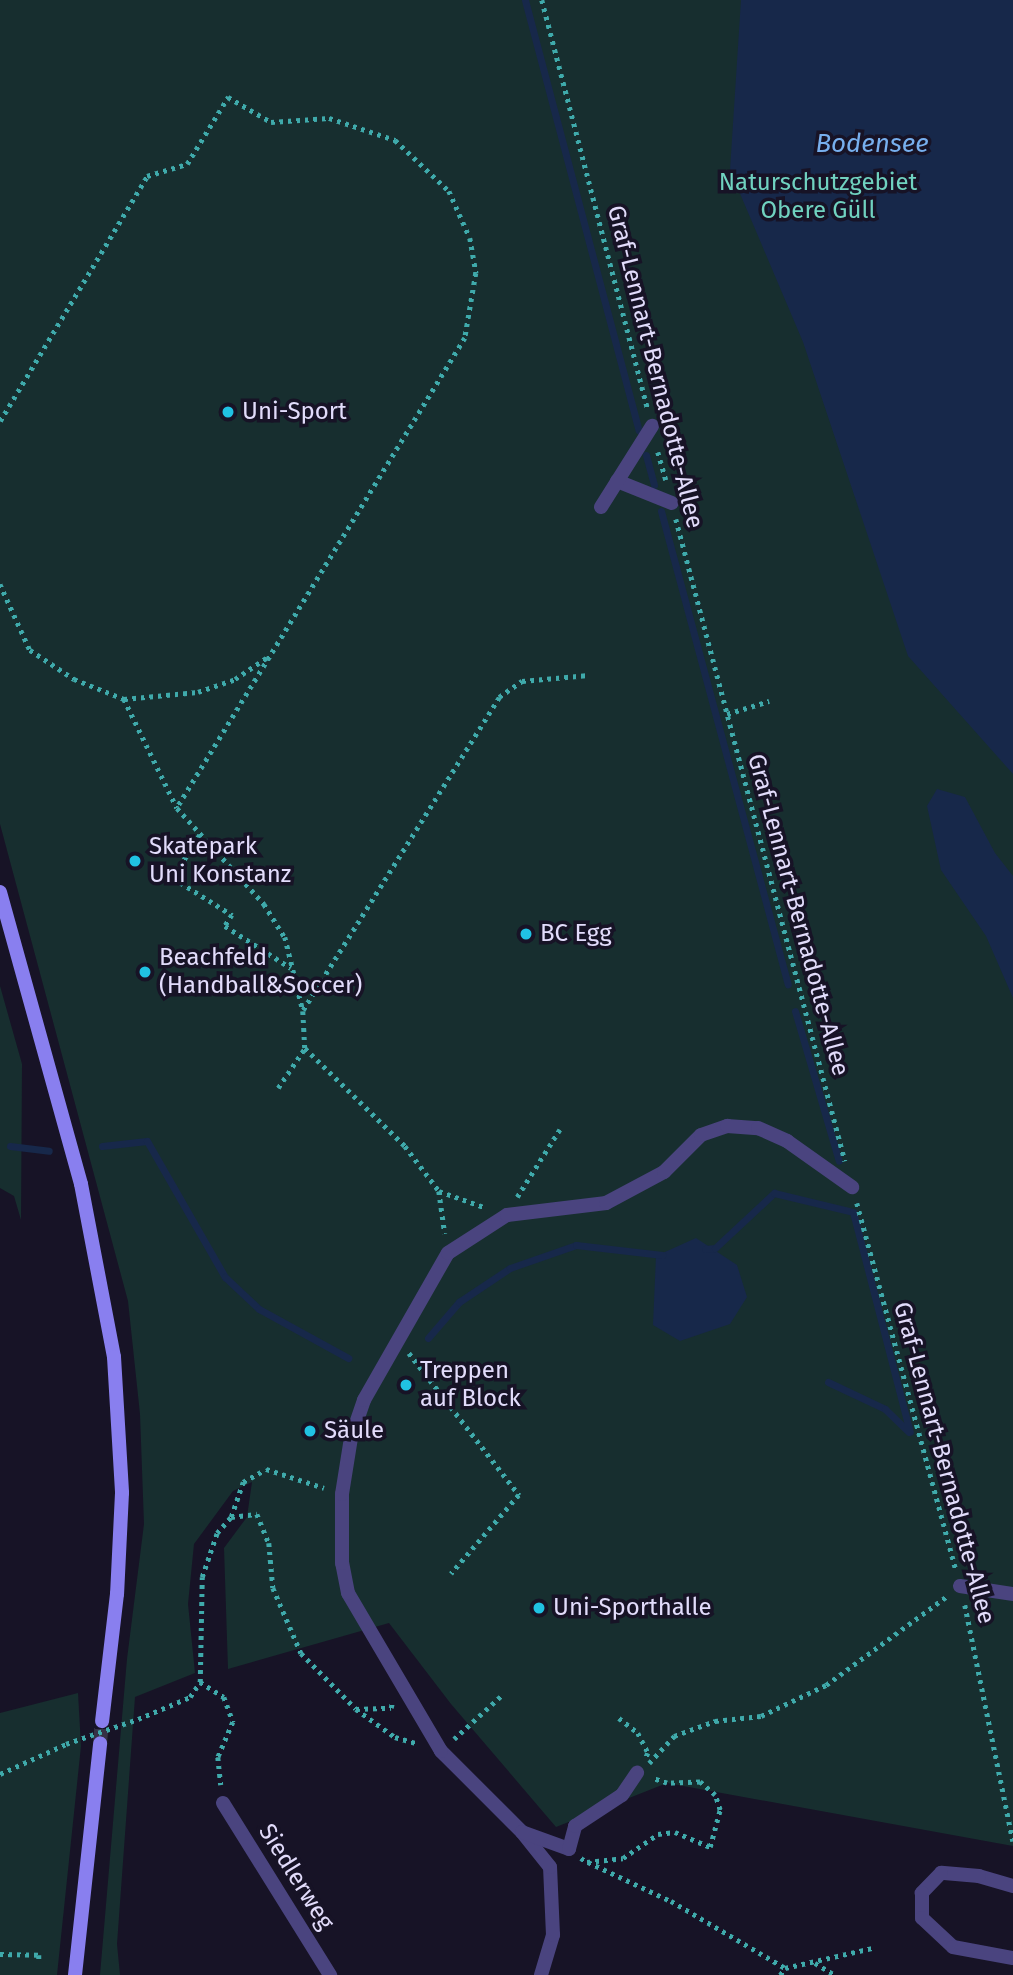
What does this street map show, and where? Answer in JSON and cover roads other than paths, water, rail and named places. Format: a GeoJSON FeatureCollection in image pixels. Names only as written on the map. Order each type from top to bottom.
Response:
{"type":"FeatureCollection","features":[{"type":"Feature","properties":{"kind":"main road"},"geometry":{"type":"LineString","coordinates":[[0,892],[81,1184],[114,1357],[122,1493],[117,1594],[102,1721]]}},
{"type":"Feature","properties":{"kind":"main road"},"geometry":{"type":"LineString","coordinates":[[75,1975],[100,1743]]}},
{"type":"Feature","properties":{"kind":"street"},"geometry":{"type":"LineString","coordinates":[[601,507],[652,426]]}},
{"type":"Feature","properties":{"kind":"street"},"geometry":{"type":"LineString","coordinates":[[617,481],[672,503]]}},
{"type":"Feature","properties":{"kind":"street"},"geometry":{"type":"LineString","coordinates":[[541,1975],[553,1935],[550,1867],[523,1832],[441,1751],[348,1593],[342,1563],[342,1494],[351,1438],[365,1400],[448,1253],[507,1214],[606,1203],[664,1172],[701,1135],[727,1126],[758,1128],[787,1141],[852,1187]]}},
{"type":"Feature","properties":{"kind":"street"},"geometry":{"type":"LineString","coordinates":[[960,1586],[1013,1594]]}},
{"type":"Feature","properties":{"kind":"street"},"geometry":{"type":"LineString","coordinates":[[523,1832],[569,1849],[575,1826],[622,1795],[638,1773]]}},
{"type":"Feature","properties":{"kind":"street","name":"Siedlerweg"},"geometry":{"type":"LineString","coordinates":[[223,1803],[330,1975]]}},
{"type":"Feature","properties":{"kind":"street"},"geometry":{"type":"LineString","coordinates":[[1013,1886],[979,1876],[941,1873],[922,1892],[922,1918],[953,1947],[1013,1958]]}},
{"type":"Feature","properties":{"kind":"water","name":"Bodensee"},"geometry":{"type":"Polygon","coordinates":[[[741,0],[1013,0],[1013,774],[908,656],[803,342],[730,170],[741,0]]]}},
{"type":"Feature","properties":{"kind":"water"},"geometry":{"type":"Polygon","coordinates":[[[937,789],[965,797],[995,853],[1013,876],[1013,998],[986,936],[941,870],[927,806],[937,789]]]}},
{"type":"Feature","properties":{"kind":"water"},"geometry":{"type":"Polygon","coordinates":[[[696,1238],[737,1265],[747,1297],[730,1324],[680,1341],[653,1325],[656,1256],[696,1238]]]}},
{"type":"Feature","properties":{"kind":"waterway"},"geometry":{"type":"LineString","coordinates":[[525,0],[639,430]]}},
{"type":"Feature","properties":{"kind":"waterway"},"geometry":{"type":"LineString","coordinates":[[646,455],[654,485]]}},
{"type":"Feature","properties":{"kind":"waterway"},"geometry":{"type":"LineString","coordinates":[[661,511],[788,984]]}},
{"type":"Feature","properties":{"kind":"waterway"},"geometry":{"type":"LineString","coordinates":[[795,1011],[839,1161]]}},
{"type":"Feature","properties":{"kind":"waterway"},"geometry":{"type":"LineString","coordinates":[[102,1146],[147,1141],[225,1277],[259,1309],[348,1358]]}},
{"type":"Feature","properties":{"kind":"waterway"},"geometry":{"type":"LineString","coordinates":[[10,1146],[49,1151]]}},
{"type":"Feature","properties":{"kind":"waterway"},"geometry":{"type":"LineString","coordinates":[[705,1249],[715,1248],[774,1193],[853,1212],[910,1432]]}},
{"type":"Feature","properties":{"kind":"waterway"},"geometry":{"type":"LineString","coordinates":[[428,1338],[459,1302],[510,1268],[576,1245],[662,1255]]}},
{"type":"Feature","properties":{"kind":"waterway"},"geometry":{"type":"LineString","coordinates":[[828,1382],[885,1409],[909,1432]]}},
{"type":"Feature","properties":{"kind":"tunnel"},"geometry":{"type":"LineString","coordinates":[[100,1743],[102,1721]]}},
{"type":"Feature","properties":{"kind":"place","name":"Uni-Sport"},"geometry":{"type":"Point","coordinates":[228,412]}},
{"type":"Feature","properties":{"kind":"place","name":"Skatepark Uni Konstanz"},"geometry":{"type":"Point","coordinates":[135,861]}},
{"type":"Feature","properties":{"kind":"place","name":"BC Egg"},"geometry":{"type":"Point","coordinates":[526,934]}},
{"type":"Feature","properties":{"kind":"place","name":"Beachfeld (Handball&Soccer)"},"geometry":{"type":"Point","coordinates":[145,972]}},
{"type":"Feature","properties":{"kind":"place","name":"Treppen auf Block"},"geometry":{"type":"Point","coordinates":[406,1385]}},
{"type":"Feature","properties":{"kind":"place","name":"Säule"},"geometry":{"type":"Point","coordinates":[310,1431]}},
{"type":"Feature","properties":{"kind":"place","name":"Uni-Sporthalle"},"geometry":{"type":"Point","coordinates":[539,1608]}},
{"type":"Feature","properties":{"kind":"park label","name":"Naturschutzgebiet Obere Güll"},"geometry":{"type":"Point","coordinates":[818,197]}}]}
